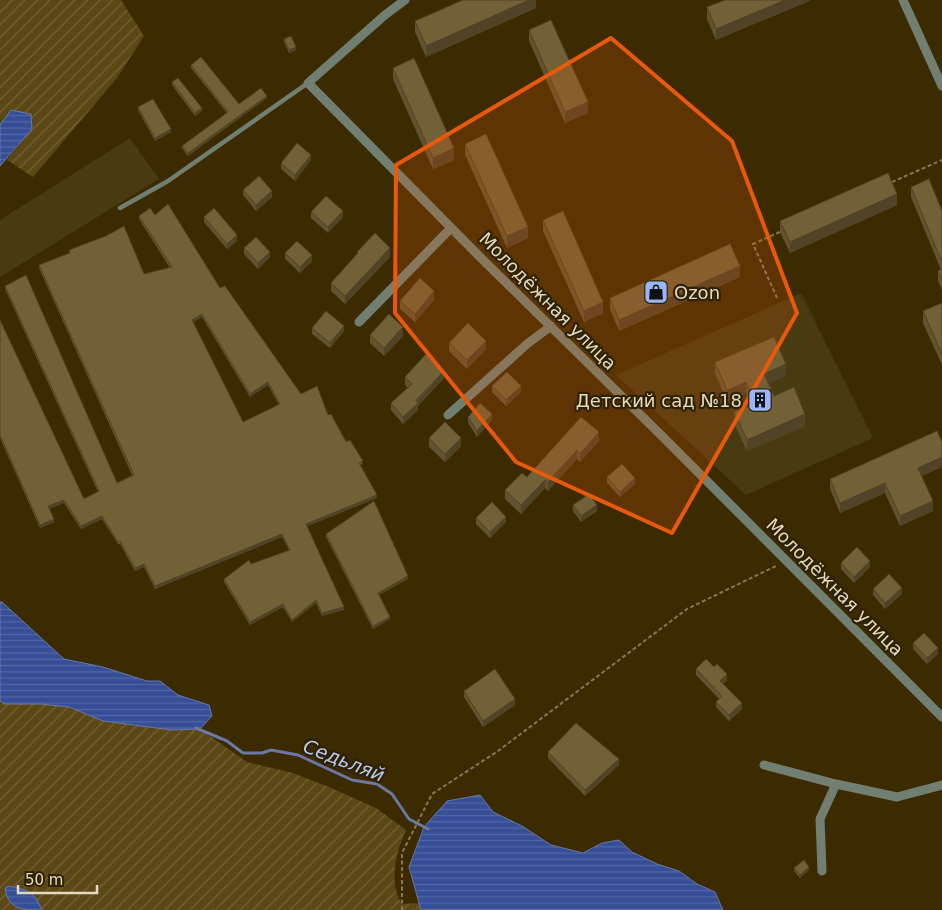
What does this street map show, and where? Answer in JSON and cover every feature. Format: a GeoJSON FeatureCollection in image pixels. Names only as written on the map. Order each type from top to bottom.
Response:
{"type":"FeatureCollection","features":[{"type":"Feature","properties":{"kind":"street"},"geometry":{"type":"LineString","coordinates":[[308,83],[385,15],[405,0]]}},
{"type":"Feature","properties":{"kind":"street"},"geometry":{"type":"LineString","coordinates":[[903,0],[942,86]]}},
{"type":"Feature","properties":{"kind":"street","name":"Молодёжная улица"},"geometry":{"type":"LineString","coordinates":[[308,83],[942,717]]}},
{"type":"Feature","properties":{"kind":"street"},"geometry":{"type":"LineString","coordinates":[[359,322],[451,228]]}},
{"type":"Feature","properties":{"kind":"street"},"geometry":{"type":"LineString","coordinates":[[448,415],[527,344],[551,326]]}},
{"type":"Feature","properties":{"kind":"street"},"geometry":{"type":"LineString","coordinates":[[764,765],[897,798],[942,785]]}},
{"type":"Feature","properties":{"kind":"street"},"geometry":{"type":"LineString","coordinates":[[822,871],[820,819],[836,784]]}},
{"type":"Feature","properties":{"kind":"lane"},"geometry":{"type":"LineString","coordinates":[[120,208],[168,181],[308,83]]}},
{"type":"Feature","properties":{"kind":"path"},"geometry":{"type":"LineString","coordinates":[[888,184],[942,160]]}},
{"type":"Feature","properties":{"kind":"path"},"geometry":{"type":"LineString","coordinates":[[777,298],[753,244],[789,228]]}},
{"type":"Feature","properties":{"kind":"path"},"geometry":{"type":"LineString","coordinates":[[402,910],[402,853],[432,794],[498,751],[687,609],[787,561]]}},
{"type":"Feature","properties":{"kind":"highlighted area"},"geometry":{"type":"Polygon","coordinates":[[[611,38],[732,141],[797,313],[672,533],[516,462],[395,313],[396,165],[611,38]]]}},
{"type":"Feature","properties":{"kind":"shaded area"},"geometry":{"type":"Polygon","coordinates":[[[0,0],[121,0],[144,36],[117,78],[33,177],[7,160],[32,129],[11,110],[0,125],[0,0]]]}},
{"type":"Feature","properties":{"kind":"shaded area"},"geometry":{"type":"Polygon","coordinates":[[[130,138],[159,179],[0,277],[0,220],[130,138]]]}},
{"type":"Feature","properties":{"kind":"shaded area"},"geometry":{"type":"Polygon","coordinates":[[[801,293],[873,438],[746,495],[616,375],[801,293]]]}},
{"type":"Feature","properties":{"kind":"shaded area"},"geometry":{"type":"Polygon","coordinates":[[[0,701],[4,704],[40,704],[69,707],[103,721],[172,730],[200,729],[247,762],[293,773],[376,808],[406,830],[399,848],[395,867],[395,886],[402,904],[419,903],[421,910],[0,910],[0,701]]]}},
{"type":"Feature","properties":{"kind":"water"},"geometry":{"type":"Polygon","coordinates":[[[11,110],[31,114],[32,129],[0,166],[0,125],[11,110]]]}},
{"type":"Feature","properties":{"kind":"water"},"geometry":{"type":"Polygon","coordinates":[[[0,602],[64,659],[103,667],[147,681],[160,681],[178,695],[209,705],[212,716],[200,729],[172,730],[103,721],[69,707],[40,704],[4,704],[0,701],[0,602]]]}},
{"type":"Feature","properties":{"kind":"water"},"geometry":{"type":"Polygon","coordinates":[[[480,795],[493,812],[522,826],[551,845],[583,853],[602,843],[619,840],[632,852],[657,864],[679,871],[697,884],[715,892],[723,910],[421,910],[409,867],[424,827],[447,801],[480,795]]]}},
{"type":"Feature","properties":{"kind":"water"},"geometry":{"type":"Polygon","coordinates":[[[9,886],[30,892],[42,910],[23,909],[13,905],[9,901],[5,888],[9,886]]]}},
{"type":"Feature","properties":{"kind":"building"},"geometry":{"type":"Polygon","coordinates":[[[463,0],[529,0],[426,46],[415,21],[463,0]]]}},
{"type":"Feature","properties":{"kind":"building"},"geometry":{"type":"Polygon","coordinates":[[[725,0],[785,0],[716,29],[707,7],[725,0]]]}},
{"type":"Feature","properties":{"kind":"building"},"geometry":{"type":"Polygon","coordinates":[[[551,20],[588,102],[565,112],[529,30],[551,20]]]}},
{"type":"Feature","properties":{"kind":"building"},"geometry":{"type":"Polygon","coordinates":[[[291,36],[296,47],[289,50],[284,39],[291,36]]]}},
{"type":"Feature","properties":{"kind":"building"},"geometry":{"type":"Polygon","coordinates":[[[201,57],[239,104],[261,88],[267,96],[188,153],[182,146],[228,112],[191,65],[201,57]]]}},
{"type":"Feature","properties":{"kind":"building"},"geometry":{"type":"Polygon","coordinates":[[[414,58],[454,148],[433,158],[393,68],[414,58]]]}},
{"type":"Feature","properties":{"kind":"building"},"geometry":{"type":"Polygon","coordinates":[[[178,78],[202,108],[195,113],[172,82],[178,78]]]}},
{"type":"Feature","properties":{"kind":"building"},"geometry":{"type":"Polygon","coordinates":[[[153,99],[171,129],[155,138],[138,107],[153,99]]]}},
{"type":"Feature","properties":{"kind":"building"},"geometry":{"type":"Polygon","coordinates":[[[486,134],[528,227],[507,236],[465,144],[486,134]]]}},
{"type":"Feature","properties":{"kind":"building"},"geometry":{"type":"Polygon","coordinates":[[[297,143],[311,155],[295,175],[281,163],[297,143]]]}},
{"type":"Feature","properties":{"kind":"building"},"geometry":{"type":"Polygon","coordinates":[[[888,173],[897,194],[790,242],[780,221],[888,173]]]}},
{"type":"Feature","properties":{"kind":"building"},"geometry":{"type":"Polygon","coordinates":[[[259,176],[272,191],[256,205],[243,190],[259,176]]]}},
{"type":"Feature","properties":{"kind":"building"},"geometry":{"type":"Polygon","coordinates":[[[929,179],[942,211],[942,262],[911,187],[929,179]]]}},
{"type":"Feature","properties":{"kind":"building"},"geometry":{"type":"Polygon","coordinates":[[[326,196],[343,211],[328,227],[311,212],[326,196]]]}},
{"type":"Feature","properties":{"kind":"building"},"geometry":{"type":"Polygon","coordinates":[[[168,204],[220,288],[225,286],[301,394],[317,386],[328,415],[331,414],[346,442],[350,440],[363,461],[359,463],[377,495],[306,524],[344,607],[322,613],[316,600],[292,620],[283,604],[250,622],[224,579],[249,560],[251,564],[290,550],[282,534],[155,586],[144,564],[135,568],[120,541],[118,542],[102,516],[81,526],[64,500],[48,506],[54,519],[40,525],[0,435],[0,320],[84,499],[99,491],[5,286],[26,275],[117,483],[134,475],[39,265],[70,253],[69,250],[106,236],[124,226],[144,274],[172,267],[139,216],[150,208],[155,215],[168,204]],[[202,314],[192,320],[243,422],[280,404],[268,382],[250,394],[202,314]]]}},
{"type":"Feature","properties":{"kind":"building"},"geometry":{"type":"Polygon","coordinates":[[[214,208],[237,235],[227,244],[204,217],[214,208]]]}},
{"type":"Feature","properties":{"kind":"building"},"geometry":{"type":"Polygon","coordinates":[[[563,211],[603,302],[584,311],[543,220],[563,211]]]}},
{"type":"Feature","properties":{"kind":"building"},"geometry":{"type":"Polygon","coordinates":[[[375,233],[390,248],[345,296],[331,283],[375,233]]]}},
{"type":"Feature","properties":{"kind":"building"},"geometry":{"type":"Polygon","coordinates":[[[256,237],[270,252],[258,263],[244,248],[256,237]]]}},
{"type":"Feature","properties":{"kind":"building"},"geometry":{"type":"Polygon","coordinates":[[[297,241],[312,255],[300,267],[285,253],[297,241]]]}},
{"type":"Feature","properties":{"kind":"building"},"geometry":{"type":"Polygon","coordinates":[[[730,244],[740,266],[619,320],[610,298],[730,244]]]}},
{"type":"Feature","properties":{"kind":"building"},"geometry":{"type":"Polygon","coordinates":[[[942,269],[942,280],[938,271],[942,269]]]}},
{"type":"Feature","properties":{"kind":"building"},"geometry":{"type":"Polygon","coordinates":[[[420,278],[434,291],[415,314],[400,301],[420,278]]]}},
{"type":"Feature","properties":{"kind":"building"},"geometry":{"type":"Polygon","coordinates":[[[942,303],[942,354],[923,311],[942,303]]]}},
{"type":"Feature","properties":{"kind":"building"},"geometry":{"type":"Polygon","coordinates":[[[326,311],[344,326],[330,343],[312,328],[326,311]]]}},
{"type":"Feature","properties":{"kind":"building"},"geometry":{"type":"Polygon","coordinates":[[[389,314],[403,327],[384,348],[370,335],[389,314]]]}},
{"type":"Feature","properties":{"kind":"building"},"geometry":{"type":"Polygon","coordinates":[[[468,323],[486,341],[467,360],[449,343],[468,323]]]}},
{"type":"Feature","properties":{"kind":"building","name":"Детский сад №18"},"geometry":{"type":"Polygon","coordinates":[[[774,337],[786,364],[764,374],[774,396],[794,387],[805,414],[747,440],[734,412],[755,403],[746,382],[727,390],[715,362],[774,337]]]}},
{"type":"Feature","properties":{"kind":"building"},"geometry":{"type":"Polygon","coordinates":[[[426,354],[444,371],[416,400],[418,403],[403,417],[391,403],[412,384],[405,377],[426,354]]]}},
{"type":"Feature","properties":{"kind":"building"},"geometry":{"type":"Polygon","coordinates":[[[507,372],[521,386],[506,400],[492,386],[507,372]]]}},
{"type":"Feature","properties":{"kind":"building"},"geometry":{"type":"Polygon","coordinates":[[[480,403],[492,414],[477,431],[468,417],[480,403]]]}},
{"type":"Feature","properties":{"kind":"building"},"geometry":{"type":"Polygon","coordinates":[[[581,417],[599,432],[580,454],[577,450],[548,482],[545,480],[521,505],[505,490],[522,473],[527,477],[581,417]]]}},
{"type":"Feature","properties":{"kind":"building"},"geometry":{"type":"Polygon","coordinates":[[[445,422],[461,438],[445,454],[429,438],[445,422]]]}},
{"type":"Feature","properties":{"kind":"building"},"geometry":{"type":"Polygon","coordinates":[[[937,431],[942,442],[942,457],[918,468],[933,501],[900,516],[885,483],[840,503],[830,479],[937,431]]]}},
{"type":"Feature","properties":{"kind":"building"},"geometry":{"type":"Polygon","coordinates":[[[622,464],[635,478],[620,492],[607,477],[622,464]]]}},
{"type":"Feature","properties":{"kind":"building"},"geometry":{"type":"Polygon","coordinates":[[[589,494],[597,505],[581,516],[573,505],[589,494]]]}},
{"type":"Feature","properties":{"kind":"building"},"geometry":{"type":"Polygon","coordinates":[[[374,501],[408,576],[378,593],[390,617],[373,626],[326,534],[374,501]]]}},
{"type":"Feature","properties":{"kind":"building"},"geometry":{"type":"Polygon","coordinates":[[[492,502],[506,517],[490,532],[476,518],[492,502]]]}},
{"type":"Feature","properties":{"kind":"building"},"geometry":{"type":"Polygon","coordinates":[[[857,547],[870,561],[854,577],[841,563],[857,547]]]}},
{"type":"Feature","properties":{"kind":"building"},"geometry":{"type":"Polygon","coordinates":[[[889,574],[902,588],[885,603],[873,589],[889,574]]]}},
{"type":"Feature","properties":{"kind":"building"},"geometry":{"type":"Polygon","coordinates":[[[924,633],[938,648],[927,658],[913,643],[924,633]]]}},
{"type":"Feature","properties":{"kind":"building"},"geometry":{"type":"Polygon","coordinates":[[[706,659],[714,667],[717,664],[727,674],[720,681],[742,703],[729,715],[716,702],[722,696],[696,669],[706,659]]]}},
{"type":"Feature","properties":{"kind":"building"},"geometry":{"type":"Polygon","coordinates":[[[495,669],[515,699],[483,721],[464,691],[495,669]]]}},
{"type":"Feature","properties":{"kind":"building"},"geometry":{"type":"Polygon","coordinates":[[[576,723],[619,759],[585,790],[548,752],[576,723]]]}},
{"type":"Feature","properties":{"kind":"building"},"geometry":{"type":"Polygon","coordinates":[[[804,860],[809,867],[800,875],[794,868],[804,860]]]}},
{"type":"Feature","properties":{"kind":"waterway","name":"Седьляй"},"geometry":{"type":"LineString","coordinates":[[196,728],[227,741],[243,753],[262,753],[271,750],[298,755],[352,780],[377,784],[392,794],[409,819],[428,829]]}},
{"type":"Feature","properties":{"kind":"place","name":"Ozon"},"geometry":{"type":"Point","coordinates":[656,292]}},
{"type":"Feature","properties":{"kind":"place","name":"Детский сад №18"},"geometry":{"type":"Point","coordinates":[760,400]}}]}
